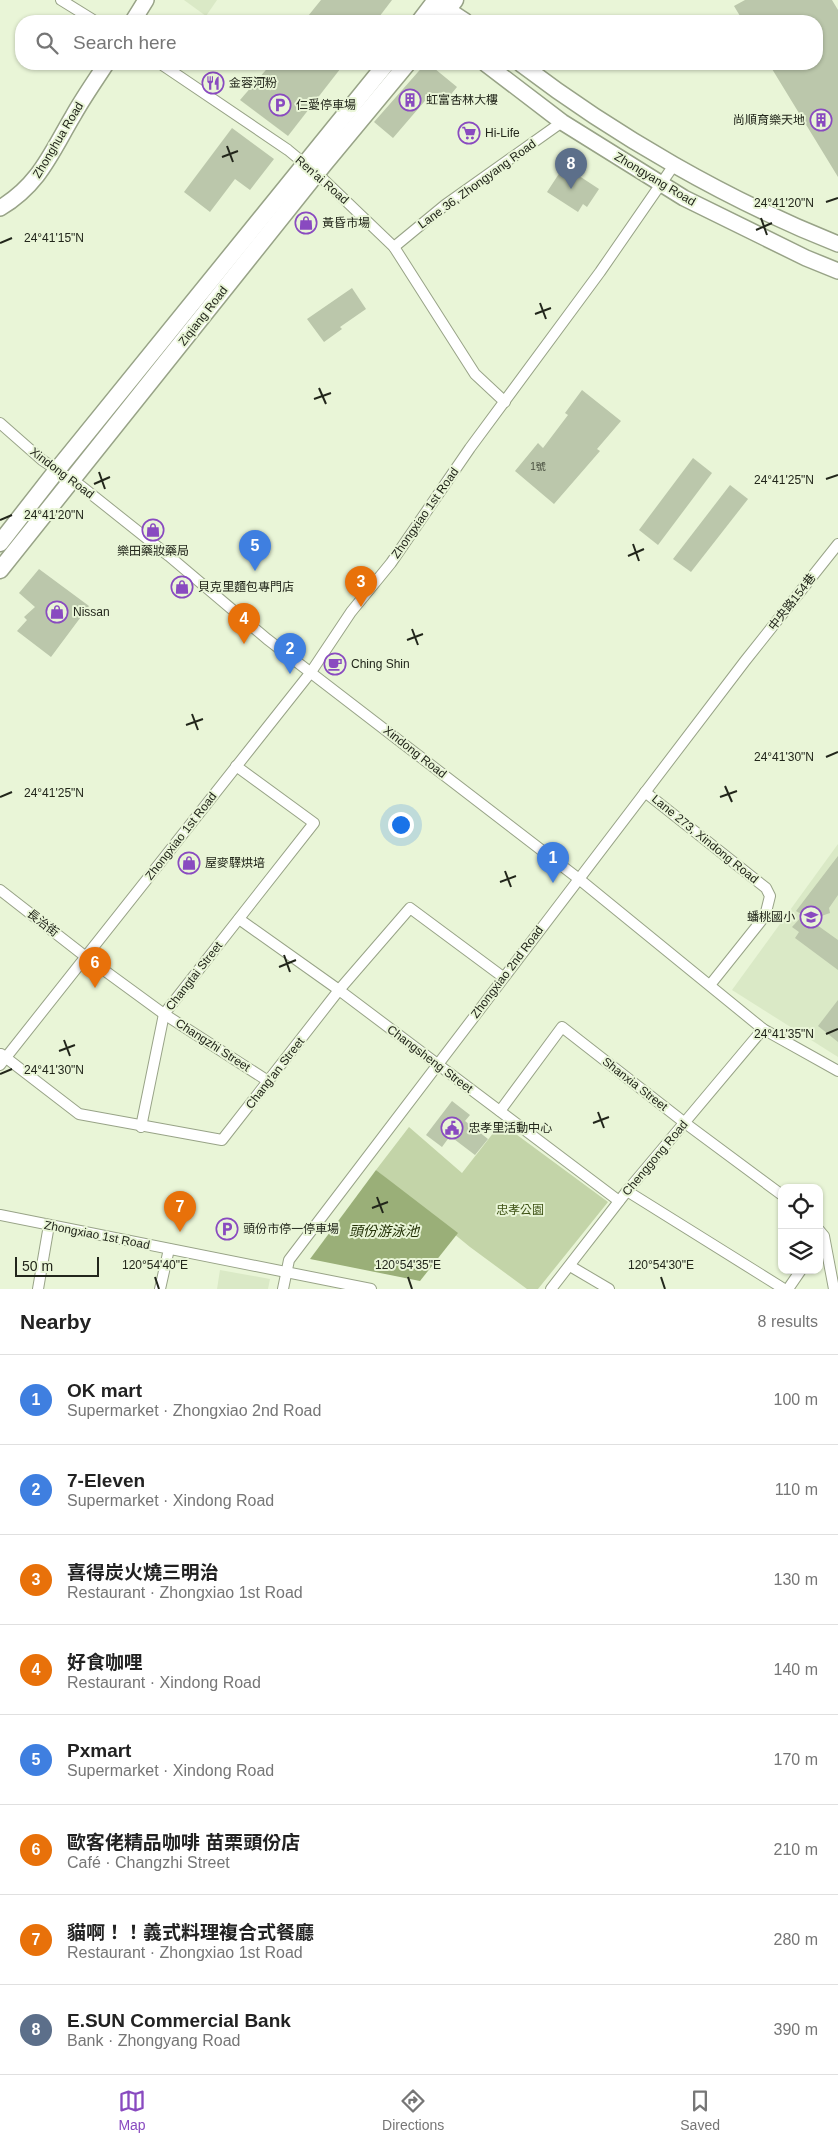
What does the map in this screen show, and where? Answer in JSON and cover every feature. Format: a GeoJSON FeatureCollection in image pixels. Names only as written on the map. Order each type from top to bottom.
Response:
{"type":"FeatureCollection","features":[{"type":"Feature","properties":{"kind":"main road"},"geometry":{"type":"LineString","coordinates":[[429,15],[440,8]]}},
{"type":"Feature","properties":{"kind":"main road","name":"Ziqiang Road"},"geometry":{"type":"LineString","coordinates":[[0,570],[72,481],[310,169],[382,70]]}},
{"type":"Feature","properties":{"kind":"main road","name":"Ziqiang Road"},"geometry":{"type":"LineString","coordinates":[[0,543],[57,470],[310,169],[401,70]]}},
{"type":"Feature","properties":{"kind":"street"},"geometry":{"type":"LineString","coordinates":[[61,0],[85,15]]}},
{"type":"Feature","properties":{"kind":"street"},"geometry":{"type":"LineString","coordinates":[[137,15],[146,0]]}},
{"type":"Feature","properties":{"kind":"street"},"geometry":{"type":"LineString","coordinates":[[440,8],[453,15]]}},
{"type":"Feature","properties":{"kind":"street","name":"Zhonghua Road"},"geometry":{"type":"LineString","coordinates":[[0,208],[29,187],[41,171],[74,113],[102,70]]}},
{"type":"Feature","properties":{"kind":"street","name":"Ren’ai Road"},"geometry":{"type":"LineString","coordinates":[[170,70],[288,150],[394,247],[475,374],[505,402]]}},
{"type":"Feature","properties":{"kind":"street","name":"Zhongyang Road"},"geometry":{"type":"LineString","coordinates":[[494,70],[562,122],[662,184],[693,202],[806,258],[838,271]]}},
{"type":"Feature","properties":{"kind":"street","name":"Zhongyang Road"},"geometry":{"type":"LineString","coordinates":[[528,70],[554,90],[674,165],[802,230],[838,244]]}},
{"type":"Feature","properties":{"kind":"street","name":"Lane 36, Zhongyang Road"},"geometry":{"type":"LineString","coordinates":[[394,247],[445,205],[562,122]]}},
{"type":"Feature","properties":{"kind":"street","name":"Zhongxiao 1st Road"},"geometry":{"type":"LineString","coordinates":[[2,1059],[86,956],[310,672],[351,612],[391,563],[470,448],[674,165]]}},
{"type":"Feature","properties":{"kind":"street","name":"Xindong Road"},"geometry":{"type":"LineString","coordinates":[[0,423],[42,460],[81,486],[169,556],[267,639],[579,879],[763,1029],[838,1071]]}},
{"type":"Feature","properties":{"kind":"street","name":"中央路154巷"},"geometry":{"type":"LineString","coordinates":[[745,661],[838,544]]}},
{"type":"Feature","properties":{"kind":"street","name":"Zhongxiao 2nd Road"},"geometry":{"type":"LineString","coordinates":[[283,1289],[288,1260],[745,661]]}},
{"type":"Feature","properties":{"kind":"street","name":"Changtai Street"},"geometry":{"type":"LineString","coordinates":[[141,1126],[164,1014],[314,823],[236,766]]}},
{"type":"Feature","properties":{"kind":"street","name":"Lane 273, Xindong Road"},"geometry":{"type":"LineString","coordinates":[[645,792],[766,888],[770,896],[765,916],[710,985]]}},
{"type":"Feature","properties":{"kind":"street","name":"長治街"},"geometry":{"type":"LineString","coordinates":[[0,890],[86,956]]}},
{"type":"Feature","properties":{"kind":"street","name":"Chang’an Street"},"geometry":{"type":"LineString","coordinates":[[2,1059],[79,1114],[222,1140],[338,990],[410,908],[503,977]]}},
{"type":"Feature","properties":{"kind":"street","name":"Changsheng Street"},"geometry":{"type":"LineString","coordinates":[[239,919],[338,990],[620,1201]]}},
{"type":"Feature","properties":{"kind":"street","name":"Changzhi Street"},"geometry":{"type":"LineString","coordinates":[[86,956],[164,1014],[268,1081]]}},
{"type":"Feature","properties":{"kind":"street","name":"Shanxia Street"},"geometry":{"type":"LineString","coordinates":[[500,1111],[562,1027],[685,1123],[778,1192]]}},
{"type":"Feature","properties":{"kind":"street","name":"Chenggong Road"},"geometry":{"type":"LineString","coordinates":[[551,1289],[627,1191],[763,1029]]}},
{"type":"Feature","properties":{"kind":"street"},"geometry":{"type":"LineString","coordinates":[[627,1191],[784,1289]]}},
{"type":"Feature","properties":{"kind":"street","name":"Zhongxiao 1st Road"},"geometry":{"type":"LineString","coordinates":[[0,1215],[371,1289]]}},
{"type":"Feature","properties":{"kind":"street"},"geometry":{"type":"LineString","coordinates":[[38,1289],[49,1226]]}},
{"type":"Feature","properties":{"kind":"street"},"geometry":{"type":"LineString","coordinates":[[823,1244],[834,1289]]}},
{"type":"Feature","properties":{"kind":"street"},"geometry":{"type":"LineString","coordinates":[[160,1289],[169,1249]]}},
{"type":"Feature","properties":{"kind":"street"},"geometry":{"type":"LineString","coordinates":[[570,1266],[609,1289]]}},
{"type":"Feature","properties":{"kind":"street"},"geometry":{"type":"LineString","coordinates":[[788,1289],[798,1274]]}},
{"type":"Feature","properties":{"kind":"shaded area"},"geometry":{"type":"Polygon","coordinates":[[[184,0],[217,0],[207,15],[184,0]]]}},
{"type":"Feature","properties":{"kind":"shaded area","name":"蟠桃國小"},"geometry":{"type":"Polygon","coordinates":[[[838,844],[838,1057],[732,990],[838,844]]]}},
{"type":"Feature","properties":{"kind":"shaded area"},"geometry":{"type":"Polygon","coordinates":[[[220,1270],[270,1279],[268,1289],[217,1289],[220,1270]]]}},
{"type":"Feature","properties":{"kind":"green space","name":"忠孝公園"},"geometry":{"type":"Polygon","coordinates":[[[501,1123],[608,1202],[538,1289],[527,1289],[470,1247],[376,1170],[409,1127],[462,1173],[501,1123]]]}},
{"type":"Feature","properties":{"kind":"water","name":"頭份游泳池"},"geometry":{"type":"Polygon","coordinates":[[[376,1170],[458,1233],[420,1281],[310,1259],[376,1170]]]}},
{"type":"Feature","properties":{"kind":"building"},"geometry":{"type":"Polygon","coordinates":[[[321,0],[392,0],[381,15],[309,15],[321,0]]]}},
{"type":"Feature","properties":{"kind":"building","name":"尚順育樂天地"},"geometry":{"type":"Polygon","coordinates":[[[745,0],[832,0],[838,10],[838,177],[773,70],[823,70],[823,15],[739,15],[734,6],[745,0]]]}},
{"type":"Feature","properties":{"kind":"building","name":"仁愛停車場"},"geometry":{"type":"Polygon","coordinates":[[[266,70],[339,70],[288,136],[240,100],[266,70]]]}},
{"type":"Feature","properties":{"kind":"building","name":"虹富杏林大樓"},"geometry":{"type":"Polygon","coordinates":[[[420,70],[436,70],[457,87],[442,105],[430,95],[393,138],[374,122],[420,70]]]}},
{"type":"Feature","properties":{"kind":"building"},"geometry":{"type":"Polygon","coordinates":[[[232,128],[274,159],[250,190],[235,179],[210,212],[184,192],[232,128]]]}},
{"type":"Feature","properties":{"kind":"building"},"geometry":{"type":"Polygon","coordinates":[[[564,166],[599,189],[587,207],[583,204],[578,212],[547,192],[564,166]]]}},
{"type":"Feature","properties":{"kind":"building"},"geometry":{"type":"Polygon","coordinates":[[[352,288],[366,309],[340,327],[342,329],[324,342],[307,319],[352,288]]]}},
{"type":"Feature","properties":{"kind":"building"},"geometry":{"type":"Polygon","coordinates":[[[582,390],[621,421],[597,449],[600,451],[554,504],[515,471],[538,443],[543,448],[568,415],[565,413],[582,390]]]}},
{"type":"Feature","properties":{"kind":"building"},"geometry":{"type":"Polygon","coordinates":[[[693,458],[712,473],[658,545],[639,530],[693,458]]]}},
{"type":"Feature","properties":{"kind":"building"},"geometry":{"type":"Polygon","coordinates":[[[730,485],[748,499],[691,572],[673,559],[730,485]]]}},
{"type":"Feature","properties":{"kind":"building","name":"Nissan"},"geometry":{"type":"Polygon","coordinates":[[[39,569],[89,606],[51,657],[17,631],[27,620],[24,617],[35,607],[19,593],[39,569]]]}},
{"type":"Feature","properties":{"kind":"building"},"geometry":{"type":"Polygon","coordinates":[[[838,856],[838,895],[829,908],[830,913],[810,920],[838,940],[838,970],[795,938],[799,932],[792,927],[803,915],[796,911],[838,856]]]}},
{"type":"Feature","properties":{"kind":"building"},"geometry":{"type":"Polygon","coordinates":[[[838,1000],[838,1042],[818,1026],[838,1000]]]}},
{"type":"Feature","properties":{"kind":"building","name":"忠孝里活動中心"},"geometry":{"type":"Polygon","coordinates":[[[452,1101],[470,1115],[465,1121],[488,1139],[475,1155],[450,1136],[442,1147],[426,1135],[452,1101]]]}},
{"type":"Feature","properties":{"kind":"place","name":"金蓉河粉"},"geometry":{"type":"Point","coordinates":[213,83]}},
{"type":"Feature","properties":{"kind":"place","name":"虹富杏林大樓"},"geometry":{"type":"Point","coordinates":[410,100]}},
{"type":"Feature","properties":{"kind":"place","name":"仁愛停車場"},"geometry":{"type":"Point","coordinates":[280,105]}},
{"type":"Feature","properties":{"kind":"place","name":"尚順育樂天地"},"geometry":{"type":"Point","coordinates":[821,120]}},
{"type":"Feature","properties":{"kind":"place","name":"Hi-Life"},"geometry":{"type":"Point","coordinates":[469,133]}},
{"type":"Feature","properties":{"kind":"place","name":"E.SUN Commercial Bank"},"geometry":{"type":"Point","coordinates":[571,189]}},
{"type":"Feature","properties":{"kind":"place","name":"黃昏市場"},"geometry":{"type":"Point","coordinates":[306,223]}},
{"type":"Feature","properties":{"kind":"place","name":"樂田藥妝藥局"},"geometry":{"type":"Point","coordinates":[153,530]}},
{"type":"Feature","properties":{"kind":"place","name":"Pxmart"},"geometry":{"type":"Point","coordinates":[255,571]}},
{"type":"Feature","properties":{"kind":"place","name":"貝克里麵包專門店"},"geometry":{"type":"Point","coordinates":[182,587]}},
{"type":"Feature","properties":{"kind":"place","name":"喜得炭火燒三明治"},"geometry":{"type":"Point","coordinates":[361,607]}},
{"type":"Feature","properties":{"kind":"place","name":"Nissan"},"geometry":{"type":"Point","coordinates":[57,612]}},
{"type":"Feature","properties":{"kind":"place","name":"好食咖哩"},"geometry":{"type":"Point","coordinates":[244,644]}},
{"type":"Feature","properties":{"kind":"place","name":"Ching Shin"},"geometry":{"type":"Point","coordinates":[335,664]}},
{"type":"Feature","properties":{"kind":"place","name":"7-Eleven"},"geometry":{"type":"Point","coordinates":[290,674]}},
{"type":"Feature","properties":{"kind":"place","name":"屋麥驛烘培"},"geometry":{"type":"Point","coordinates":[189,863]}},
{"type":"Feature","properties":{"kind":"place","name":"OK mart"},"geometry":{"type":"Point","coordinates":[553,883]}},
{"type":"Feature","properties":{"kind":"place","name":"蟠桃國小"},"geometry":{"type":"Point","coordinates":[811,917]}},
{"type":"Feature","properties":{"kind":"place","name":"歐客佬精品咖啡 苗栗頭份店"},"geometry":{"type":"Point","coordinates":[95,988]}},
{"type":"Feature","properties":{"kind":"place","name":"忠孝里活動中心"},"geometry":{"type":"Point","coordinates":[452,1128]}},
{"type":"Feature","properties":{"kind":"place","name":"頭份市停一停車場"},"geometry":{"type":"Point","coordinates":[227,1229]}},
{"type":"Feature","properties":{"kind":"place","name":"貓啊！！義式料理複合式餐廳"},"geometry":{"type":"Point","coordinates":[180,1232]}}]}
